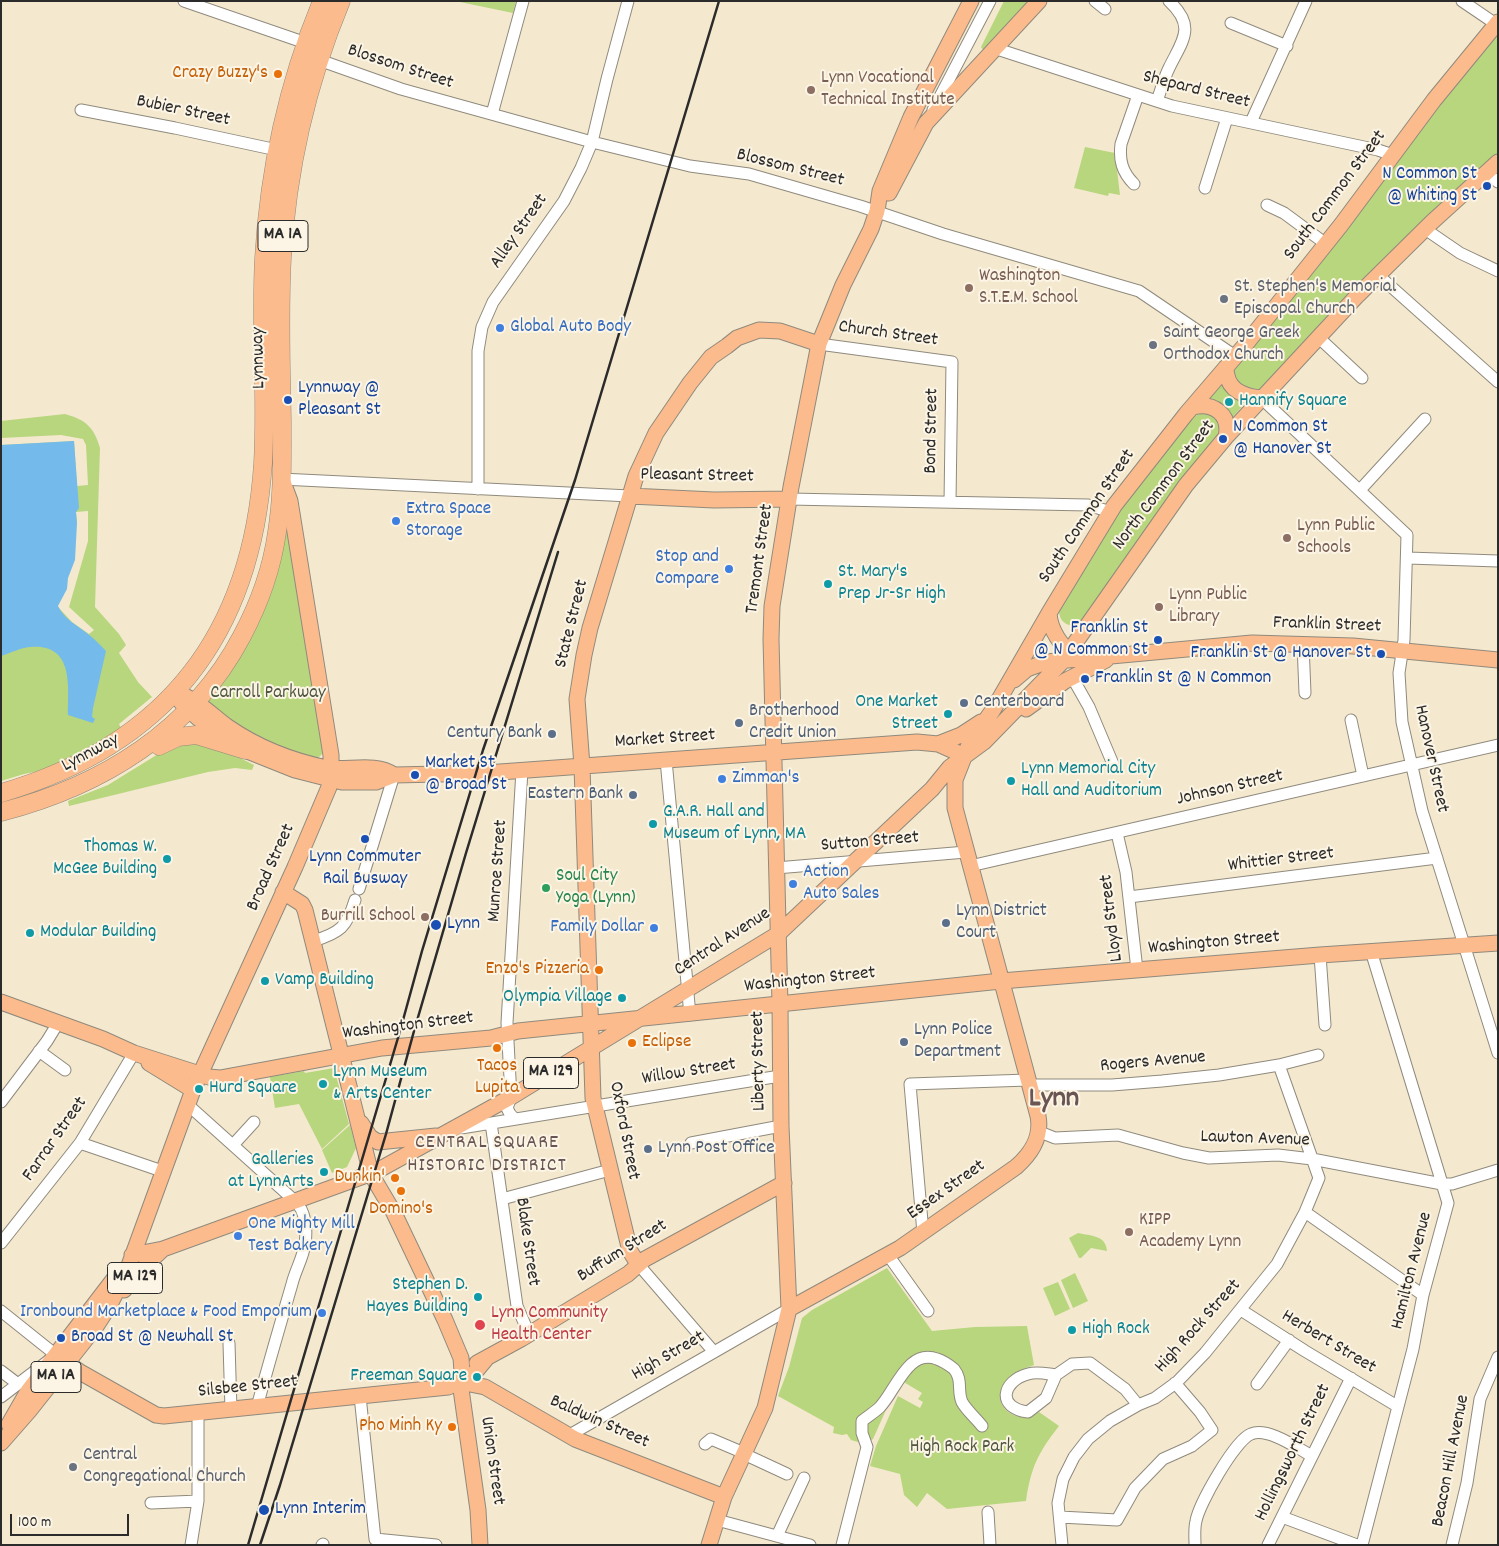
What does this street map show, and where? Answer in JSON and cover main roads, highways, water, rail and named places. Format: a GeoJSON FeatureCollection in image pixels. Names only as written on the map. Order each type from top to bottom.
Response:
{"type":"FeatureCollection","features":[{"type":"Feature","properties":{"kind":"highway","name":"Lynnway"},"geometry":{"type":"LineString","coordinates":[[1,793],[54,776],[94,756],[132,732],[174,693],[205,654],[225,620],[236,595],[246,568],[255,528],[263,454],[264,261],[268,205],[277,150],[290,96],[304,49],[322,1]]}},
{"type":"Feature","properties":{"kind":"highway","name":"Lynnway"},"geometry":{"type":"LineString","coordinates":[[1,812],[56,795],[111,770],[197,711],[232,654],[259,601],[275,545],[282,479],[281,288],[284,229],[289,188],[297,143],[309,94],[319,60],[341,1]]}},
{"type":"Feature","properties":{"kind":"highway"},"geometry":{"type":"LineString","coordinates":[[304,49],[319,60]]}},
{"type":"Feature","properties":{"kind":"highway"},"geometry":{"type":"LineString","coordinates":[[111,770],[175,738],[185,735],[203,736],[245,750]]}},
{"type":"Feature","properties":{"kind":"main road"},"geometry":{"type":"LineString","coordinates":[[877,211],[880,192],[911,117],[971,1]]}},
{"type":"Feature","properties":{"kind":"main road"},"geometry":{"type":"LineString","coordinates":[[877,211],[888,195],[926,123],[1039,1]]}},
{"type":"Feature","properties":{"kind":"main road","name":"South Common Street"},"geometry":{"type":"LineString","coordinates":[[993,710],[1049,613],[1111,512],[1193,407],[1326,244],[1442,90],[1497,23]]}},
{"type":"Feature","properties":{"kind":"main road","name":"North Common Street"},"geometry":{"type":"LineString","coordinates":[[965,756],[984,742],[1006,719],[1073,660],[1186,486],[1226,437],[1318,337],[1425,228],[1492,177],[1498,162]]}},
{"type":"Feature","properties":{"kind":"main road","name":"Tremont Street"},"geometry":{"type":"LineString","coordinates":[[774,752],[772,618],[790,499],[819,344],[843,285],[871,229],[877,211]]}},
{"type":"Feature","properties":{"kind":"main road","name":"State Street"},"geometry":{"type":"LineString","coordinates":[[582,766],[577,699],[584,655],[593,618],[636,476],[656,434],[690,383],[712,357],[737,338],[759,330],[780,332],[819,344]]}},
{"type":"Feature","properties":{"kind":"main road"},"geometry":{"type":"LineString","coordinates":[[1231,362],[1228,379],[1235,390],[1243,395],[1261,398]]}},
{"type":"Feature","properties":{"kind":"main road"},"geometry":{"type":"LineString","coordinates":[[1193,407],[1206,405],[1218,410],[1224,418],[1226,437]]}},
{"type":"Feature","properties":{"kind":"main road","name":"Broad Street"},"geometry":{"type":"LineString","coordinates":[[1,1436],[28,1391],[62,1359],[108,1308],[127,1271],[192,1090],[325,798],[331,774],[331,754],[290,501],[282,479]]}},
{"type":"Feature","properties":{"kind":"main road","name":"Pleasant Street"},"geometry":{"type":"LineString","coordinates":[[630,496],[714,500],[790,499]]}},
{"type":"Feature","properties":{"kind":"main road"},"geometry":{"type":"LineString","coordinates":[[1049,613],[1054,632],[1073,660]]}},
{"type":"Feature","properties":{"kind":"main road","name":"Franklin Street"},"geometry":{"type":"LineString","coordinates":[[1004,690],[1019,675],[1042,662],[1234,644],[1303,644],[1403,650],[1498,660]]}},
{"type":"Feature","properties":{"kind":"main road","name":"Franklin Street"},"geometry":{"type":"LineString","coordinates":[[1006,719],[1030,706],[1072,678],[1073,660]]}},
{"type":"Feature","properties":{"kind":"main road"},"geometry":{"type":"LineString","coordinates":[[174,693],[197,711],[225,738],[245,750],[277,764],[310,769]]}},
{"type":"Feature","properties":{"kind":"main road"},"geometry":{"type":"LineString","coordinates":[[993,710],[970,742],[955,780],[955,808],[1001,981]]}},
{"type":"Feature","properties":{"kind":"main road","name":"Market Street"},"geometry":{"type":"LineString","coordinates":[[938,744],[971,729],[993,710]]}},
{"type":"Feature","properties":{"kind":"main road"},"geometry":{"type":"LineString","coordinates":[[197,711],[253,742],[310,769]]}},
{"type":"Feature","properties":{"kind":"main road","name":"Market Street"},"geometry":{"type":"LineString","coordinates":[[310,769],[331,774],[351,783],[376,782],[394,775],[478,773],[917,742],[938,744],[965,756]]}},
{"type":"Feature","properties":{"kind":"main road","name":"Liberty Street"},"geometry":{"type":"LineString","coordinates":[[774,752],[781,1126],[788,1309]]}},
{"type":"Feature","properties":{"kind":"main road","name":"Central Avenue"},"geometry":{"type":"LineString","coordinates":[[450,1132],[511,1097],[778,934],[932,789],[950,767],[965,756]]}},
{"type":"Feature","properties":{"kind":"main road","name":"Oxford Street"},"geometry":{"type":"LineString","coordinates":[[582,766],[594,1106],[630,1250],[638,1264]]}},
{"type":"Feature","properties":{"kind":"main road"},"geometry":{"type":"LineString","coordinates":[[932,789],[938,787],[944,789],[955,808]]}},
{"type":"Feature","properties":{"kind":"main road","name":"Union Street"},"geometry":{"type":"LineString","coordinates":[[283,892],[303,904],[357,1115],[394,1213],[450,1332],[452,1368],[460,1382],[478,1510],[480,1545]]}},
{"type":"Feature","properties":{"kind":"main road","name":"Washington Street"},"geometry":{"type":"LineString","coordinates":[[2,1004],[58,1023],[134,1053],[200,1074],[223,1078],[391,1046],[491,1038],[518,1031],[1001,981],[1320,955],[1498,943]]}},
{"type":"Feature","properties":{"kind":"main road","name":"Essex Street"},"geometry":{"type":"LineString","coordinates":[[788,1309],[888,1255],[923,1233],[1023,1161],[1033,1148],[1040,1132],[1038,1116],[1001,981]]}},
{"type":"Feature","properties":{"kind":"main road","name":"Washington Street"},"geometry":{"type":"LineString","coordinates":[[134,1053],[192,1090]]}},
{"type":"Feature","properties":{"kind":"main road"},"geometry":{"type":"LineString","coordinates":[[357,1115],[368,1134],[378,1142],[450,1132]]}},
{"type":"Feature","properties":{"kind":"main road","name":"MA 129"},"geometry":{"type":"LineString","coordinates":[[108,1308],[163,1249],[377,1171],[450,1132]]}},
{"type":"Feature","properties":{"kind":"main road","name":"Buffum Street"},"geometry":{"type":"LineString","coordinates":[[460,1382],[470,1367],[628,1274],[638,1264],[784,1183]]}},
{"type":"Feature","properties":{"kind":"main road"},"geometry":{"type":"LineString","coordinates":[[132,1255],[163,1249]]}},
{"type":"Feature","properties":{"kind":"main road","name":"Broad Street"},"geometry":{"type":"LineString","coordinates":[[1,1443],[62,1359],[132,1255]]}},
{"type":"Feature","properties":{"kind":"main road"},"geometry":{"type":"LineString","coordinates":[[709,1545],[724,1497],[766,1408],[788,1309]]}},
{"type":"Feature","properties":{"kind":"main road","name":"Silsbee Street"},"geometry":{"type":"LineString","coordinates":[[62,1359],[80,1372],[158,1416],[448,1387],[460,1382]]}},
{"type":"Feature","properties":{"kind":"main road","name":"Baldwin Street"},"geometry":{"type":"LineString","coordinates":[[460,1382],[485,1387],[568,1436],[724,1497]]}},
{"type":"Feature","properties":{"kind":"water"},"geometry":{"type":"Polygon","coordinates":[[[74,441],[79,508],[76,512],[75,560],[68,578],[67,589],[58,606],[67,618],[93,638],[106,651],[93,708],[92,717],[95,719],[93,723],[68,715],[68,680],[66,669],[62,660],[55,652],[45,648],[28,647],[1,656],[1,445],[74,441]]]}},
{"type":"Feature","properties":{"kind":"railway"},"geometry":{"type":"LineString","coordinates":[[248,1545],[422,951],[483,750],[575,480],[719,1]]}},
{"type":"Feature","properties":{"kind":"railway"},"geometry":{"type":"LineString","coordinates":[[260,1545],[280,1485],[386,1134],[466,853],[558,552]]}},
{"type":"Feature","properties":{"kind":"place","name":"Crazy Buzzy's"},"geometry":{"type":"Point","coordinates":[278,74]}},
{"type":"Feature","properties":{"kind":"place","name":"Lynn Vocational Technical Institute"},"geometry":{"type":"Point","coordinates":[811,90]}},
{"type":"Feature","properties":{"kind":"place","name":"N Common St @ Whiting St"},"geometry":{"type":"Point","coordinates":[1487,186]}},
{"type":"Feature","properties":{"kind":"place","name":"Washington S.T.E.M. School"},"geometry":{"type":"Point","coordinates":[969,288]}},
{"type":"Feature","properties":{"kind":"place","name":"St. Stephen's Memorial Episcopal Church"},"geometry":{"type":"Point","coordinates":[1224,299]}},
{"type":"Feature","properties":{"kind":"place","name":"Global Auto Body"},"geometry":{"type":"Point","coordinates":[500,328]}},
{"type":"Feature","properties":{"kind":"place","name":"Saint George Greek Orthodox Church"},"geometry":{"type":"Point","coordinates":[1153,345]}},
{"type":"Feature","properties":{"kind":"place","name":"Lynnway @ Pleasant St"},"geometry":{"type":"Point","coordinates":[288,400]}},
{"type":"Feature","properties":{"kind":"place","name":"Hannify Square"},"geometry":{"type":"Point","coordinates":[1229,402]}},
{"type":"Feature","properties":{"kind":"place","name":"N Common St @ Hanover St"},"geometry":{"type":"Point","coordinates":[1223,439]}},
{"type":"Feature","properties":{"kind":"place","name":"Extra Space Storage"},"geometry":{"type":"Point","coordinates":[396,521]}},
{"type":"Feature","properties":{"kind":"place","name":"Lynn Public Schools"},"geometry":{"type":"Point","coordinates":[1287,538]}},
{"type":"Feature","properties":{"kind":"place","name":"Stop and Compare"},"geometry":{"type":"Point","coordinates":[729,569]}},
{"type":"Feature","properties":{"kind":"place","name":"St. Mary's Prep Jr-Sr High"},"geometry":{"type":"Point","coordinates":[828,584]}},
{"type":"Feature","properties":{"kind":"place","name":"Lynn Public Library"},"geometry":{"type":"Point","coordinates":[1159,607]}},
{"type":"Feature","properties":{"kind":"place","name":"Franklin St @ N Common St"},"geometry":{"type":"Point","coordinates":[1158,640]}},
{"type":"Feature","properties":{"kind":"place","name":"Franklin St @ Hanover St"},"geometry":{"type":"Point","coordinates":[1381,654]}},
{"type":"Feature","properties":{"kind":"place","name":"Franklin St @ N Common"},"geometry":{"type":"Point","coordinates":[1085,679]}},
{"type":"Feature","properties":{"kind":"place","name":"Centerboard"},"geometry":{"type":"Point","coordinates":[964,703]}},
{"type":"Feature","properties":{"kind":"place","name":"One Market Street"},"geometry":{"type":"Point","coordinates":[948,714]}},
{"type":"Feature","properties":{"kind":"place","name":"Brotherhood Credit Union"},"geometry":{"type":"Point","coordinates":[739,723]}},
{"type":"Feature","properties":{"kind":"place","name":"Century Bank"},"geometry":{"type":"Point","coordinates":[552,734]}},
{"type":"Feature","properties":{"kind":"place","name":"Market St @ Broad St"},"geometry":{"type":"Point","coordinates":[415,775]}},
{"type":"Feature","properties":{"kind":"place","name":"Zimman's"},"geometry":{"type":"Point","coordinates":[722,779]}},
{"type":"Feature","properties":{"kind":"place","name":"Lynn Memorial City Hall and Auditorium"},"geometry":{"type":"Point","coordinates":[1011,781]}},
{"type":"Feature","properties":{"kind":"place","name":"Eastern Bank"},"geometry":{"type":"Point","coordinates":[633,795]}},
{"type":"Feature","properties":{"kind":"place","name":"G.A.R. Hall and Museum of Lynn, MA"},"geometry":{"type":"Point","coordinates":[653,824]}},
{"type":"Feature","properties":{"kind":"place","name":"Lynn Commuter Rail Busway"},"geometry":{"type":"Point","coordinates":[365,839]}},
{"type":"Feature","properties":{"kind":"place","name":"Thomas W. McGee Building"},"geometry":{"type":"Point","coordinates":[167,859]}},
{"type":"Feature","properties":{"kind":"place","name":"Action Auto Sales"},"geometry":{"type":"Point","coordinates":[793,884]}},
{"type":"Feature","properties":{"kind":"place","name":"Soul City Yoga (Lynn)"},"geometry":{"type":"Point","coordinates":[546,888]}},
{"type":"Feature","properties":{"kind":"place","name":"Burrill School"},"geometry":{"type":"Point","coordinates":[425,917]}},
{"type":"Feature","properties":{"kind":"place","name":"Lynn District Court"},"geometry":{"type":"Point","coordinates":[946,923]}},
{"type":"Feature","properties":{"kind":"place","name":"Lynn"},"geometry":{"type":"Point","coordinates":[436,925]}},
{"type":"Feature","properties":{"kind":"place","name":"Family Dollar"},"geometry":{"type":"Point","coordinates":[654,928]}},
{"type":"Feature","properties":{"kind":"place","name":"Modular Building"},"geometry":{"type":"Point","coordinates":[30,933]}},
{"type":"Feature","properties":{"kind":"place","name":"Enzo's Pizzeria"},"geometry":{"type":"Point","coordinates":[599,970]}},
{"type":"Feature","properties":{"kind":"place","name":"Vamp Building"},"geometry":{"type":"Point","coordinates":[265,981]}},
{"type":"Feature","properties":{"kind":"place","name":"Olympia Village"},"geometry":{"type":"Point","coordinates":[622,998]}},
{"type":"Feature","properties":{"kind":"place","name":"Lynn Police Department"},"geometry":{"type":"Point","coordinates":[904,1042]}},
{"type":"Feature","properties":{"kind":"place","name":"Eclipse"},"geometry":{"type":"Point","coordinates":[632,1043]}},
{"type":"Feature","properties":{"kind":"place","name":"Tacos Lupita"},"geometry":{"type":"Point","coordinates":[497,1048]}},
{"type":"Feature","properties":{"kind":"place","name":"Lynn Museum & Arts Center"},"geometry":{"type":"Point","coordinates":[323,1084]}},
{"type":"Feature","properties":{"kind":"place","name":"Hurd Square"},"geometry":{"type":"Point","coordinates":[199,1089]}},
{"type":"Feature","properties":{"kind":"place","name":"Lynn Post Office"},"geometry":{"type":"Point","coordinates":[648,1149]}},
{"type":"Feature","properties":{"kind":"place","name":"Galleries at LynnArts"},"geometry":{"type":"Point","coordinates":[324,1172]}},
{"type":"Feature","properties":{"kind":"place","name":"Dunkin'"},"geometry":{"type":"Point","coordinates":[395,1178]}},
{"type":"Feature","properties":{"kind":"place","name":"Domino's"},"geometry":{"type":"Point","coordinates":[401,1191]}},
{"type":"Feature","properties":{"kind":"place","name":"KIPP Academy Lynn"},"geometry":{"type":"Point","coordinates":[1129,1232]}},
{"type":"Feature","properties":{"kind":"place","name":"One Mighty Mill Test Bakery"},"geometry":{"type":"Point","coordinates":[238,1236]}},
{"type":"Feature","properties":{"kind":"place","name":"Stephen D. Hayes Building"},"geometry":{"type":"Point","coordinates":[478,1297]}},
{"type":"Feature","properties":{"kind":"place","name":"Ironbound Marketplace & Food Emporium"},"geometry":{"type":"Point","coordinates":[322,1313]}},
{"type":"Feature","properties":{"kind":"place","name":"Lynn Community Health Center"},"geometry":{"type":"Point","coordinates":[480,1325]}},
{"type":"Feature","properties":{"kind":"place","name":"High Rock"},"geometry":{"type":"Point","coordinates":[1072,1330]}},
{"type":"Feature","properties":{"kind":"place","name":"Broad St @ Newhall St"},"geometry":{"type":"Point","coordinates":[61,1338]}},
{"type":"Feature","properties":{"kind":"place","name":"Freeman Square"},"geometry":{"type":"Point","coordinates":[477,1377]}},
{"type":"Feature","properties":{"kind":"place","name":"Pho Minh Ky"},"geometry":{"type":"Point","coordinates":[452,1427]}},
{"type":"Feature","properties":{"kind":"place","name":"Central Congregational Church"},"geometry":{"type":"Point","coordinates":[73,1467]}},
{"type":"Feature","properties":{"kind":"place","name":"Lynn Interim"},"geometry":{"type":"Point","coordinates":[264,1510]}},
{"type":"Feature","properties":{"kind":"district","name":"Lynn"},"geometry":{"type":"Point","coordinates":[1054,1101]}},
{"type":"Feature","properties":{"kind":"district","name":"CENTRAL SQUARE HISTORIC DISTRICT"},"geometry":{"type":"Point","coordinates":[487,1156]}},
{"type":"Feature","properties":{"kind":"park label","name":"Carroll Parkway"},"geometry":{"type":"Point","coordinates":[268,694]}},
{"type":"Feature","properties":{"kind":"park label","name":"High Rock Park"},"geometry":{"type":"Point","coordinates":[962,1448]}}]}
